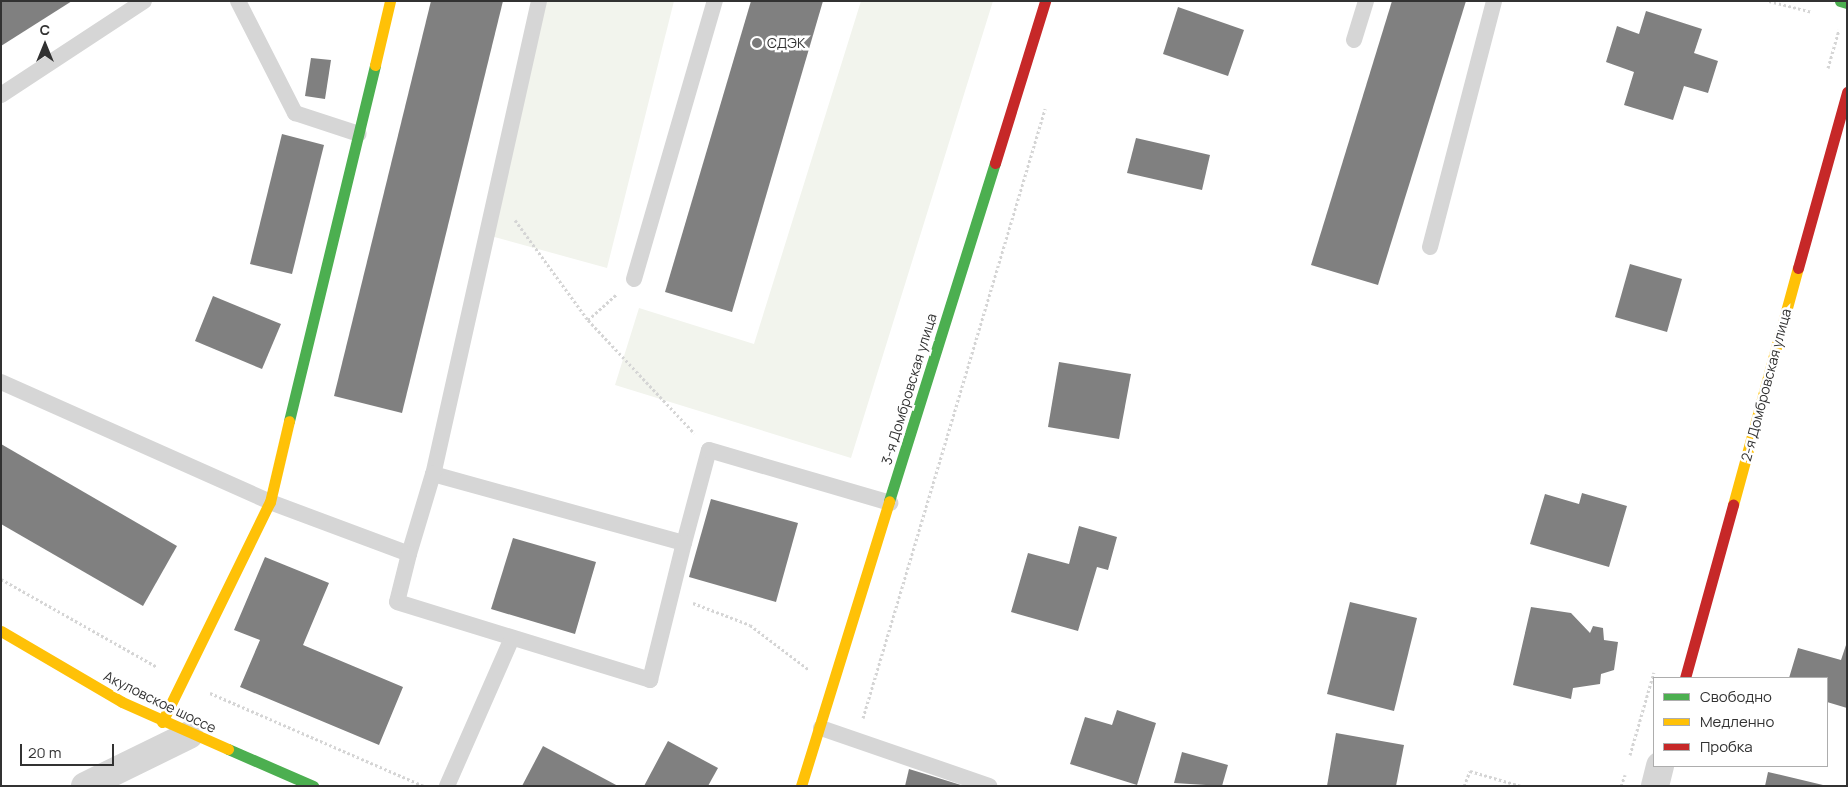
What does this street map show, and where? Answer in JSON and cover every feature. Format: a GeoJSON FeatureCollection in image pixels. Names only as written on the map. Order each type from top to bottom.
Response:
{"type":"FeatureCollection","features":[{"type":"Feature","properties":{"kind":"street"},"geometry":{"type":"LineString","coordinates":[[162,722],[270,502],[390,1]]}},
{"type":"Feature","properties":{"kind":"street","name":"3-я Домбровская улица"},"geometry":{"type":"LineString","coordinates":[[801,786],[821,728],[1045,1]]}},
{"type":"Feature","properties":{"kind":"street"},"geometry":{"type":"LineString","coordinates":[[1840,1],[1847,3]]}},
{"type":"Feature","properties":{"kind":"street","name":"2-я Домбровская улица"},"geometry":{"type":"LineString","coordinates":[[1685,677],[1847,92]]}},
{"type":"Feature","properties":{"kind":"street","name":"Акуловское шоссе"},"geometry":{"type":"LineString","coordinates":[[1,631],[162,722],[313,786]]}},
{"type":"Feature","properties":{"kind":"street"},"geometry":{"type":"LineString","coordinates":[[85,786],[189,735]]}},
{"type":"Feature","properties":{"kind":"street"},"geometry":{"type":"LineString","coordinates":[[1655,786],[1660,767]]}},
{"type":"Feature","properties":{"kind":"lane"},"geometry":{"type":"LineString","coordinates":[[1,95],[144,1]]}},
{"type":"Feature","properties":{"kind":"lane"},"geometry":{"type":"LineString","coordinates":[[238,1],[295,113],[358,134]]}},
{"type":"Feature","properties":{"kind":"lane"},"geometry":{"type":"LineString","coordinates":[[539,1],[433,474],[397,602],[650,680],[709,450],[890,503]]}},
{"type":"Feature","properties":{"kind":"lane"},"geometry":{"type":"LineString","coordinates":[[634,279],[715,1]]}},
{"type":"Feature","properties":{"kind":"lane"},"geometry":{"type":"LineString","coordinates":[[1354,40],[1366,1]]}},
{"type":"Feature","properties":{"kind":"lane"},"geometry":{"type":"LineString","coordinates":[[1430,248],[1494,1]]}},
{"type":"Feature","properties":{"kind":"lane"},"geometry":{"type":"LineString","coordinates":[[1,382],[270,502],[409,554]]}},
{"type":"Feature","properties":{"kind":"lane"},"geometry":{"type":"LineString","coordinates":[[433,474],[684,543]]}},
{"type":"Feature","properties":{"kind":"lane"},"geometry":{"type":"LineString","coordinates":[[448,786],[512,638]]}},
{"type":"Feature","properties":{"kind":"lane"},"geometry":{"type":"LineString","coordinates":[[821,728],[989,786]]}},
{"type":"Feature","properties":{"kind":"path"},"geometry":{"type":"LineString","coordinates":[[857,740],[1046,106]]}},
{"type":"Feature","properties":{"kind":"path"},"geometry":{"type":"LineString","coordinates":[[496,194],[588,320],[709,450]]}},
{"type":"Feature","properties":{"kind":"path"},"geometry":{"type":"LineString","coordinates":[[588,320],[634,279]]}},
{"type":"Feature","properties":{"kind":"path"},"geometry":{"type":"LineString","coordinates":[[671,595],[750,625],[810,670],[812,680]]}},
{"type":"Feature","properties":{"kind":"path"},"geometry":{"type":"LineString","coordinates":[[1464,786],[1470,771],[1521,786]]}},
{"type":"Feature","properties":{"kind":"shaded area"},"geometry":{"type":"Polygon","coordinates":[[[539,1],[674,1],[607,268],[487,235],[539,1]]]}},
{"type":"Feature","properties":{"kind":"shaded area"},"geometry":{"type":"Polygon","coordinates":[[[861,1],[993,1],[851,458],[615,385],[639,308],[754,344],[861,1]]]}},
{"type":"Feature","properties":{"kind":"building"},"geometry":{"type":"Polygon","coordinates":[[[1,1],[72,1],[1,46],[1,1]]]}},
{"type":"Feature","properties":{"kind":"building"},"geometry":{"type":"Polygon","coordinates":[[[431,1],[503,1],[402,413],[334,396],[431,1]]]}},
{"type":"Feature","properties":{"kind":"building"},"geometry":{"type":"Polygon","coordinates":[[[751,1],[823,1],[732,312],[665,292],[751,1]]]}},
{"type":"Feature","properties":{"kind":"building"},"geometry":{"type":"Polygon","coordinates":[[[1392,1],[1466,1],[1378,285],[1311,265],[1392,1]]]}},
{"type":"Feature","properties":{"kind":"building"},"geometry":{"type":"Polygon","coordinates":[[[1178,7],[1244,30],[1228,76],[1163,54],[1178,7]]]}},
{"type":"Feature","properties":{"kind":"building"},"geometry":{"type":"Polygon","coordinates":[[[1646,11],[1702,29],[1694,53],[1718,61],[1708,93],[1684,86],[1673,120],[1624,105],[1634,72],[1606,62],[1617,26],[1639,34],[1646,11]]]}},
{"type":"Feature","properties":{"kind":"building"},"geometry":{"type":"Polygon","coordinates":[[[311,58],[331,60],[325,99],[305,96],[311,58]]]}},
{"type":"Feature","properties":{"kind":"building"},"geometry":{"type":"Polygon","coordinates":[[[282,134],[324,145],[292,274],[250,264],[282,134]]]}},
{"type":"Feature","properties":{"kind":"building"},"geometry":{"type":"Polygon","coordinates":[[[1136,138],[1210,155],[1202,190],[1127,173],[1136,138]]]}},
{"type":"Feature","properties":{"kind":"building"},"geometry":{"type":"Polygon","coordinates":[[[1630,264],[1682,279],[1667,332],[1615,317],[1630,264]]]}},
{"type":"Feature","properties":{"kind":"building"},"geometry":{"type":"Polygon","coordinates":[[[213,296],[281,324],[262,369],[195,341],[213,296]]]}},
{"type":"Feature","properties":{"kind":"building"},"geometry":{"type":"Polygon","coordinates":[[[1059,362],[1131,374],[1119,439],[1048,427],[1059,362]]]}},
{"type":"Feature","properties":{"kind":"building"},"geometry":{"type":"Polygon","coordinates":[[[1,444],[177,546],[143,606],[1,524],[1,444]]]}},
{"type":"Feature","properties":{"kind":"building"},"geometry":{"type":"Polygon","coordinates":[[[1582,493],[1627,506],[1609,567],[1530,544],[1545,494],[1579,504],[1582,493]]]}},
{"type":"Feature","properties":{"kind":"building"},"geometry":{"type":"Polygon","coordinates":[[[711,499],[798,523],[776,602],[689,577],[711,499]]]}},
{"type":"Feature","properties":{"kind":"building"},"geometry":{"type":"Polygon","coordinates":[[[1079,526],[1117,537],[1108,570],[1097,567],[1078,631],[1011,612],[1028,553],[1069,564],[1079,526]]]}},
{"type":"Feature","properties":{"kind":"building"},"geometry":{"type":"Polygon","coordinates":[[[513,538],[596,562],[575,634],[491,609],[513,538]]]}},
{"type":"Feature","properties":{"kind":"building"},"geometry":{"type":"Polygon","coordinates":[[[265,557],[329,583],[303,645],[403,687],[379,745],[240,687],[260,640],[234,630],[265,557]]]}},
{"type":"Feature","properties":{"kind":"building"},"geometry":{"type":"Polygon","coordinates":[[[1350,602],[1417,618],[1394,711],[1327,694],[1350,602]]]}},
{"type":"Feature","properties":{"kind":"building"},"geometry":{"type":"Polygon","coordinates":[[[1531,607],[1571,613],[1590,633],[1593,626],[1603,628],[1604,640],[1618,642],[1614,670],[1601,674],[1600,684],[1573,688],[1571,699],[1513,685],[1531,607]]]}},
{"type":"Feature","properties":{"kind":"building"},"geometry":{"type":"Polygon","coordinates":[[[1847,642],[1847,708],[1828,702],[1828,677],[1789,677],[1798,648],[1841,660],[1847,642]]]}},
{"type":"Feature","properties":{"kind":"building"},"geometry":{"type":"Polygon","coordinates":[[[1117,710],[1156,723],[1137,785],[1070,764],[1085,717],[1112,725],[1117,710]]]}},
{"type":"Feature","properties":{"kind":"building"},"geometry":{"type":"Polygon","coordinates":[[[1336,733],[1404,745],[1396,786],[1327,786],[1336,733]]]}},
{"type":"Feature","properties":{"kind":"building"},"geometry":{"type":"Polygon","coordinates":[[[668,741],[718,768],[708,786],[644,786],[668,741]]]}},
{"type":"Feature","properties":{"kind":"building"},"geometry":{"type":"Polygon","coordinates":[[[543,746],[618,786],[522,786],[543,746]]]}},
{"type":"Feature","properties":{"kind":"building"},"geometry":{"type":"Polygon","coordinates":[[[1182,752],[1228,765],[1222,786],[1174,783],[1182,752]]]}},
{"type":"Feature","properties":{"kind":"building"},"geometry":{"type":"Polygon","coordinates":[[[909,769],[961,785],[961,786],[905,786],[909,769]]]}},
{"type":"Feature","properties":{"kind":"building"},"geometry":{"type":"Polygon","coordinates":[[[1768,772],[1823,785],[1765,786],[1768,772]]]}},
{"type":"Feature","properties":{"kind":"traffic: fast"},"geometry":{"type":"LineString","coordinates":[[1840,1],[1847,3]]}},
{"type":"Feature","properties":{"kind":"traffic: fast"},"geometry":{"type":"LineString","coordinates":[[289,421],[375,65]]}},
{"type":"Feature","properties":{"kind":"traffic: fast"},"geometry":{"type":"LineString","coordinates":[[889,501],[995,163]]}},
{"type":"Feature","properties":{"kind":"traffic: fast"},"geometry":{"type":"LineString","coordinates":[[228,749],[313,786]]}},
{"type":"Feature","properties":{"kind":"traffic: slow"},"geometry":{"type":"LineString","coordinates":[[375,65],[390,1]]}},
{"type":"Feature","properties":{"kind":"traffic: slow"},"geometry":{"type":"LineString","coordinates":[[1733,505],[1798,268]]}},
{"type":"Feature","properties":{"kind":"traffic: slow"},"geometry":{"type":"LineString","coordinates":[[162,722],[270,502],[289,421]]}},
{"type":"Feature","properties":{"kind":"traffic: slow"},"geometry":{"type":"LineString","coordinates":[[801,786],[889,501]]}},
{"type":"Feature","properties":{"kind":"traffic: slow"},"geometry":{"type":"LineString","coordinates":[[1,631],[122,702],[228,749]]}},
{"type":"Feature","properties":{"kind":"traffic: jam"},"geometry":{"type":"LineString","coordinates":[[995,163],[1045,1]]}},
{"type":"Feature","properties":{"kind":"traffic: jam"},"geometry":{"type":"LineString","coordinates":[[1798,268],[1847,92]]}},
{"type":"Feature","properties":{"kind":"traffic: jam"},"geometry":{"type":"LineString","coordinates":[[1685,677],[1733,505]]}},
{"type":"Feature","properties":{"kind":"place","name":"СДЭК"},"geometry":{"type":"Point","coordinates":[757,43]}}]}
